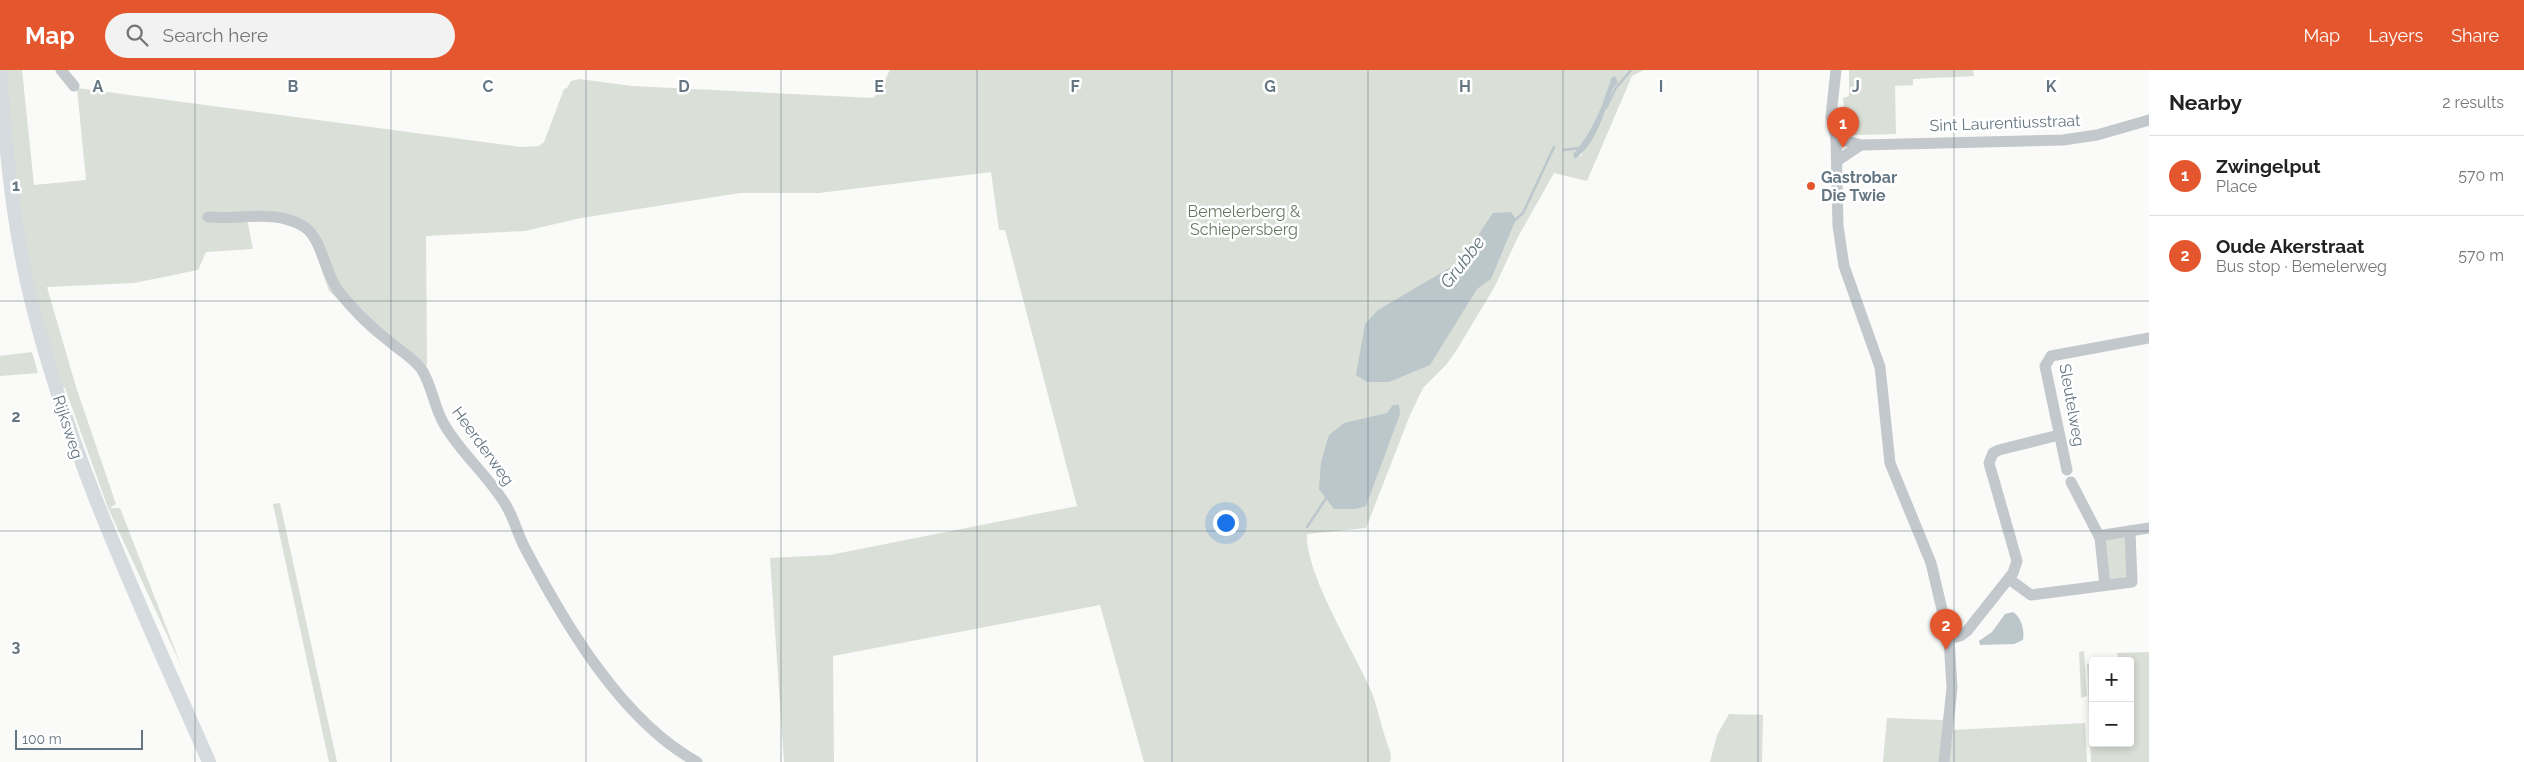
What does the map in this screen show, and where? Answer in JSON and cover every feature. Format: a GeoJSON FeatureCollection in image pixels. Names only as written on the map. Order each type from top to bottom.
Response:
{"type":"FeatureCollection","features":[{"type":"Feature","properties":{"kind":"main road","name":"Rijksweg"},"geometry":{"type":"LineString","coordinates":[[0,71],[4,167],[28,286],[63,412],[86,478],[145,619],[209,762]]}},
{"type":"Feature","properties":{"kind":"street"},"geometry":{"type":"LineString","coordinates":[[61,70],[74,86]]}},
{"type":"Feature","properties":{"kind":"street"},"geometry":{"type":"LineString","coordinates":[[1836,70],[1831,110],[1836,138],[1838,221],[1842,258],[1850,289],[1880,367],[1890,464],[1931,563],[1950,639],[1952,688],[1944,762]]}},
{"type":"Feature","properties":{"kind":"street","name":"Sint Laurentiusstraat"},"geometry":{"type":"LineString","coordinates":[[1836,138],[1861,145],[2072,140],[2149,120]]}},
{"type":"Feature","properties":{"kind":"street"},"geometry":{"type":"LineString","coordinates":[[1837,161],[1861,145]]}},
{"type":"Feature","properties":{"kind":"street","name":"Heerderweg"},"geometry":{"type":"LineString","coordinates":[[208,217],[272,217],[299,224],[310,232],[318,242],[329,276],[340,294],[373,328],[421,369],[444,425],[504,503],[526,552],[598,667],[640,720],[670,744],[697,762]]}},
{"type":"Feature","properties":{"kind":"street","name":"Sleutelweg"},"geometry":{"type":"LineString","coordinates":[[2067,470],[2045,366],[2047,360],[2051,356],[2149,338]]}},
{"type":"Feature","properties":{"kind":"street"},"geometry":{"type":"LineString","coordinates":[[1950,639],[1965,633],[2015,570],[2018,559],[1997,496],[1989,463],[1990,459],[1999,450],[2058,434]]}},
{"type":"Feature","properties":{"kind":"street"},"geometry":{"type":"LineString","coordinates":[[2071,482],[2100,538],[2105,585]]}},
{"type":"Feature","properties":{"kind":"street"},"geometry":{"type":"LineString","coordinates":[[2100,538],[2104,535],[2149,528]]}},
{"type":"Feature","properties":{"kind":"street"},"geometry":{"type":"LineString","coordinates":[[2008,579],[2031,595],[2132,582],[2130,531]]}},
{"type":"Feature","properties":{"kind":"green space","name":"Bemelerberg & Schiepersberg"},"geometry":{"type":"Polygon","coordinates":[[[3,70],[22,70],[34,185],[86,180],[77,88],[521,147],[539,146],[544,142],[564,89],[567,88],[571,81],[579,79],[632,86],[873,98],[890,70],[1644,70],[1632,76],[1587,181],[1554,173],[1518,237],[1495,286],[1456,351],[1446,365],[1423,388],[1410,415],[1366,528],[1307,534],[1308,550],[1321,589],[1372,693],[1391,754],[1390,762],[1144,762],[1100,605],[833,656],[834,762],[784,762],[770,558],[830,555],[1077,506],[1005,230],[999,230],[991,172],[819,193],[740,193],[581,218],[525,231],[426,236],[427,365],[419,372],[329,291],[309,234],[276,220],[247,219],[253,249],[206,252],[198,270],[134,283],[47,287],[76,387],[116,504],[110,508],[120,508],[181,665],[108,508],[65,388],[57,382],[34,287],[17,196],[3,70]],[[1611,78],[1596,118],[1586,137],[1573,154],[1581,156],[1618,83],[1611,78]]]}},
{"type":"Feature","properties":{"kind":"green space"},"geometry":{"type":"Polygon","coordinates":[[[1849,70],[1973,70],[1974,76],[1913,79],[1913,85],[1895,86],[1896,134],[1853,135],[1846,129],[1843,98],[1849,96],[1849,70]]]}},
{"type":"Feature","properties":{"kind":"green space"},"geometry":{"type":"Polygon","coordinates":[[[32,352],[38,373],[0,376],[0,356],[32,352]]]}},
{"type":"Feature","properties":{"kind":"green space"},"geometry":{"type":"Polygon","coordinates":[[[280,503],[337,762],[329,762],[273,504],[280,503]]]}},
{"type":"Feature","properties":{"kind":"green space"},"geometry":{"type":"Polygon","coordinates":[[[2125,537],[2128,578],[2109,580],[2104,539],[2125,537]]]}},
{"type":"Feature","properties":{"kind":"green space"},"geometry":{"type":"Polygon","coordinates":[[[2084,651],[2087,696],[2081,698],[2079,652],[2084,651]]]}},
{"type":"Feature","properties":{"kind":"green space"},"geometry":{"type":"Polygon","coordinates":[[[2149,652],[2149,762],[2091,762],[2090,747],[2134,747],[2134,657],[2118,657],[2117,653],[2149,652]]]}},
{"type":"Feature","properties":{"kind":"green space"},"geometry":{"type":"Polygon","coordinates":[[[2087,664],[2089,664],[2089,713],[2087,664]]]}},
{"type":"Feature","properties":{"kind":"green space"},"geometry":{"type":"Polygon","coordinates":[[[1729,714],[1763,715],[1762,762],[1710,762],[1717,735],[1729,714]]]}},
{"type":"Feature","properties":{"kind":"green space"},"geometry":{"type":"Polygon","coordinates":[[[1887,718],[1943,720],[1940,762],[1883,762],[1887,718]]]}},
{"type":"Feature","properties":{"kind":"green space"},"geometry":{"type":"Polygon","coordinates":[[[2085,723],[2087,762],[1949,762],[1953,730],[2085,723]]]}},
{"type":"Feature","properties":{"kind":"water"},"geometry":{"type":"Polygon","coordinates":[[[1615,76],[1618,83],[1613,89],[1594,136],[1589,145],[1575,159],[1573,154],[1591,128],[1611,78],[1615,76]]]}},
{"type":"Feature","properties":{"kind":"water"},"geometry":{"type":"Polygon","coordinates":[[[1511,212],[1516,219],[1491,279],[1477,289],[1430,365],[1389,382],[1367,382],[1356,375],[1365,324],[1378,310],[1458,263],[1493,213],[1511,212]]]}},
{"type":"Feature","properties":{"kind":"water"},"geometry":{"type":"Polygon","coordinates":[[[1393,405],[1399,405],[1400,414],[1366,506],[1355,509],[1334,509],[1319,489],[1321,462],[1329,435],[1344,423],[1387,413],[1393,405]]]}},
{"type":"Feature","properties":{"kind":"water"},"geometry":{"type":"Polygon","coordinates":[[[2013,612],[2022,624],[2023,640],[2014,644],[1980,645],[1979,641],[1992,632],[2005,614],[2013,612]]]}},
{"type":"Feature","properties":{"kind":"waterway"},"geometry":{"type":"LineString","coordinates":[[1606,108],[1615,89],[1631,70]]}},
{"type":"Feature","properties":{"kind":"waterway","name":"Grubbe"},"geometry":{"type":"LineString","coordinates":[[1515,220],[1523,213],[1554,147]]}},
{"type":"Feature","properties":{"kind":"waterway","name":"Grubbe"},"geometry":{"type":"LineString","coordinates":[[1564,150],[1579,148]]}},
{"type":"Feature","properties":{"kind":"waterway","name":"Grubbe"},"geometry":{"type":"LineString","coordinates":[[1307,527],[1327,497]]}},
{"type":"Feature","properties":{"kind":"place","name":"Zwingelput"},"geometry":{"type":"Point","coordinates":[1843,148]}},
{"type":"Feature","properties":{"kind":"place","name":"Gastrobar Die Twie"},"geometry":{"type":"Point","coordinates":[1811,186]}},
{"type":"Feature","properties":{"kind":"place","name":"Oude Akerstraat"},"geometry":{"type":"Point","coordinates":[1946,650]}}]}
